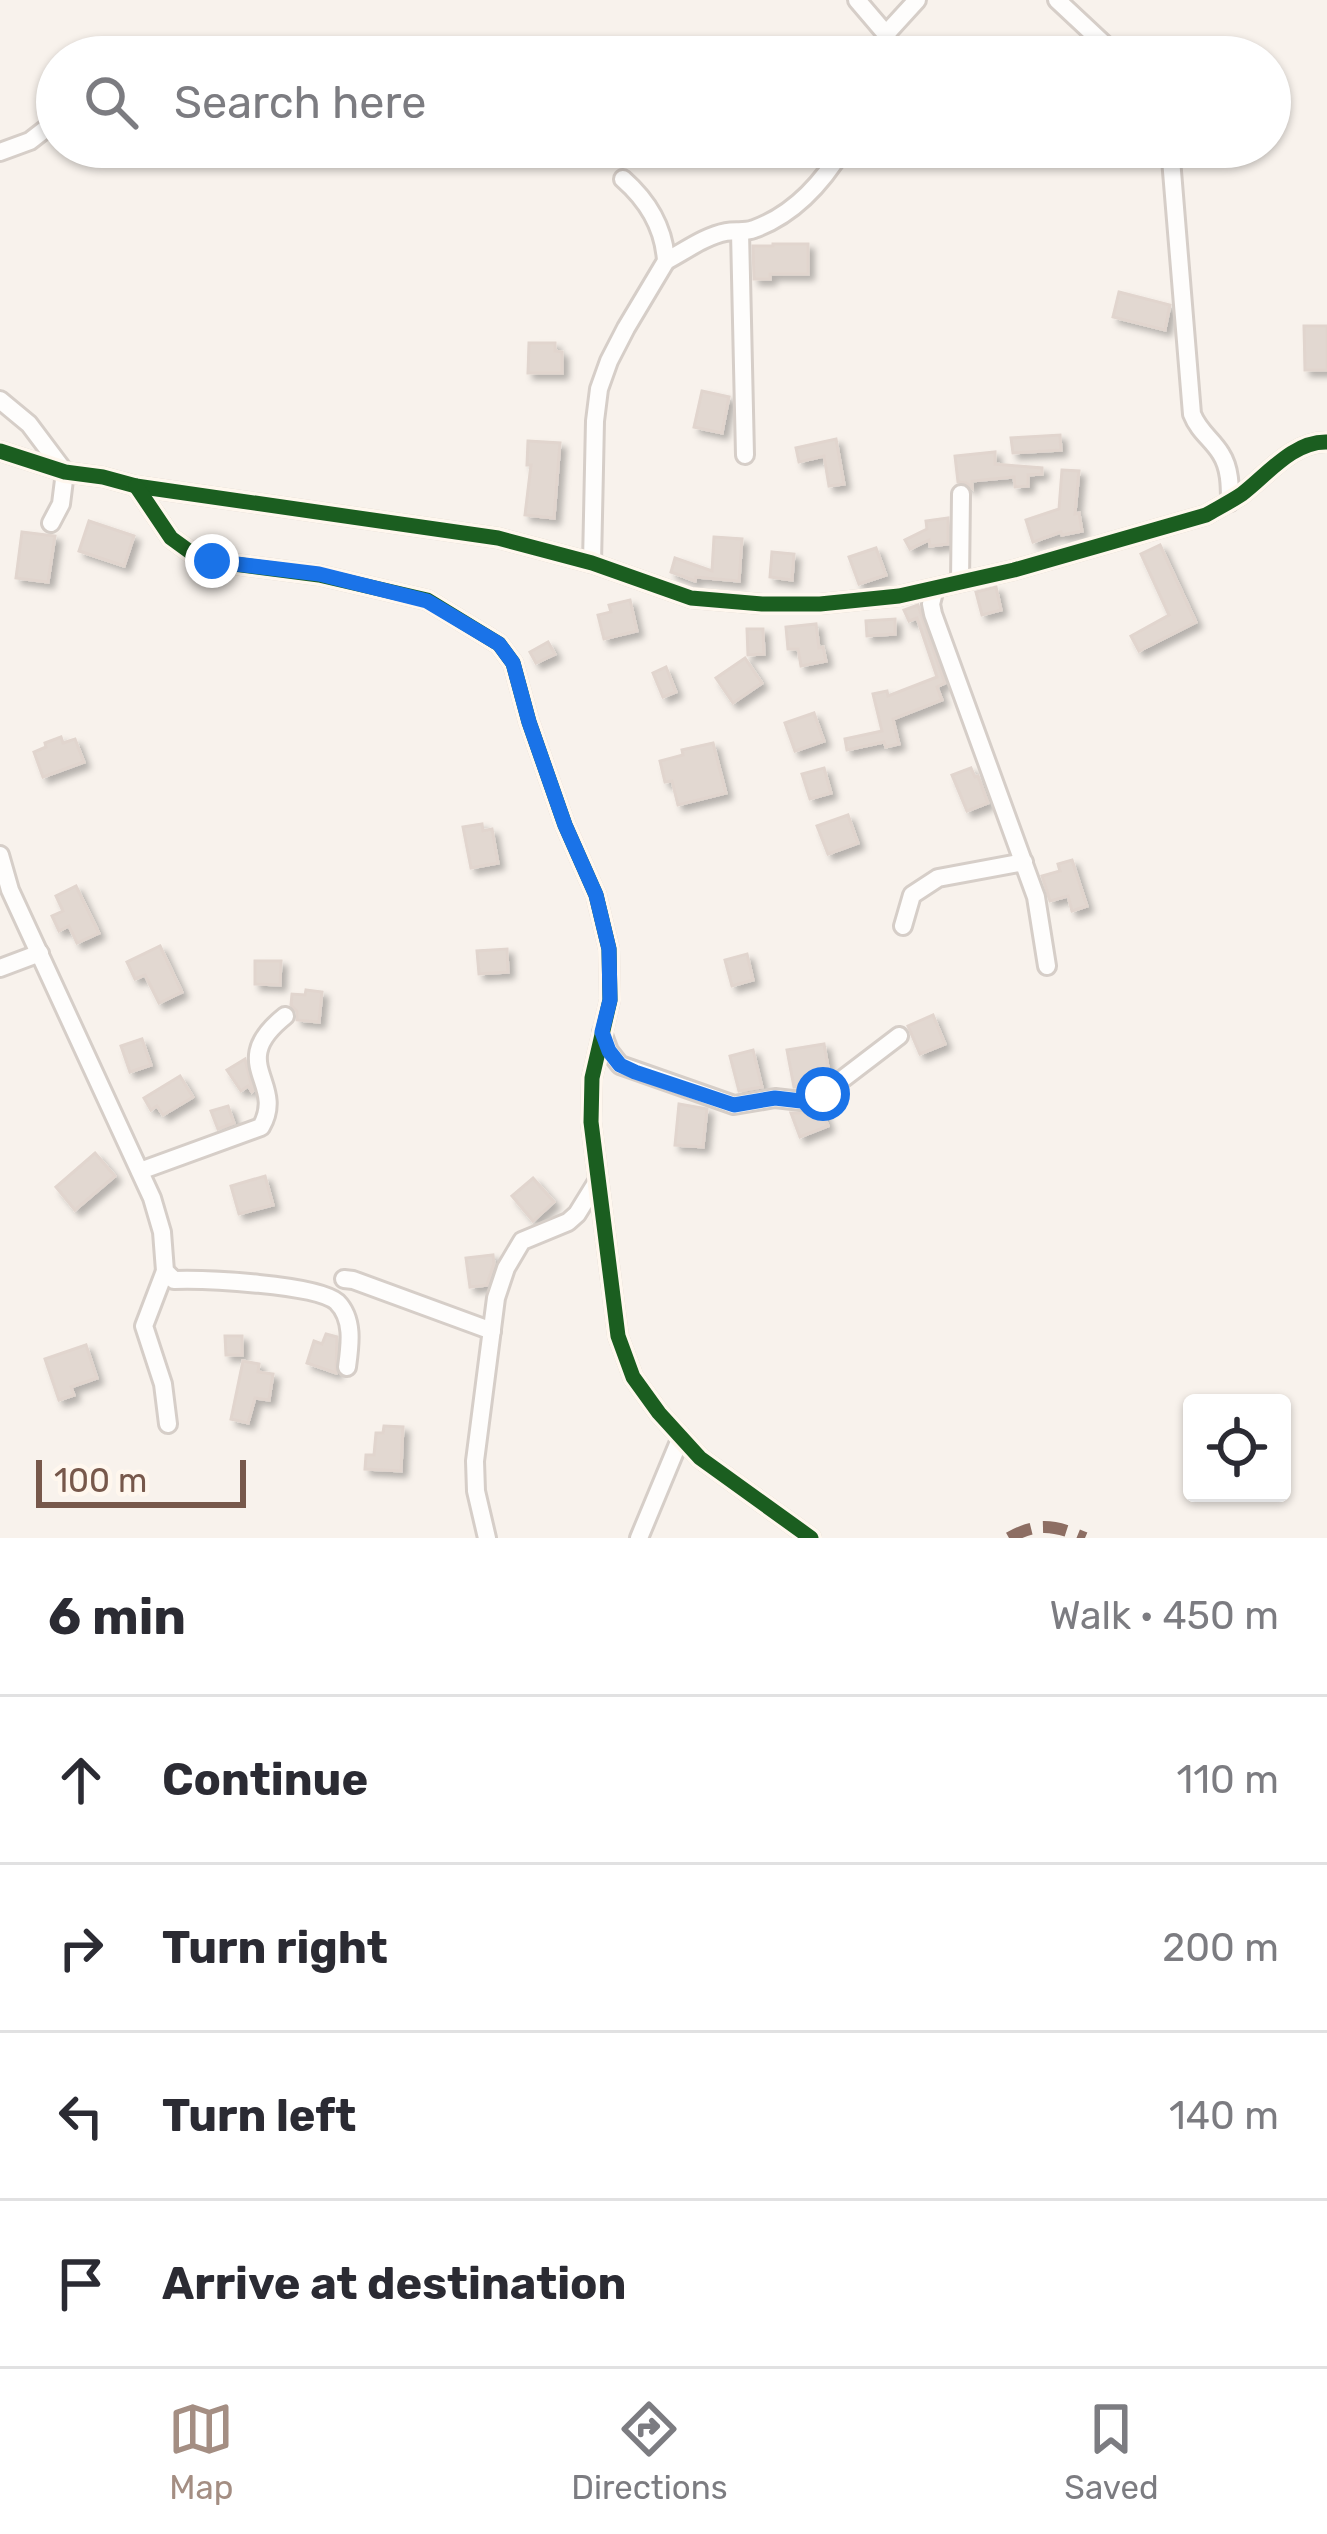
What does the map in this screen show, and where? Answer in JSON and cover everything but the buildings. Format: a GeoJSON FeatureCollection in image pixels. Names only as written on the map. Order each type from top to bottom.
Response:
{"type":"FeatureCollection","features":[{"type":"Feature","properties":{"kind":"street"},"geometry":{"type":"LineString","coordinates":[[857,0],[886,34],[917,0]]}},
{"type":"Feature","properties":{"kind":"street"},"geometry":{"type":"LineString","coordinates":[[1057,0],[1077,7],[1101,36]]}},
{"type":"Feature","properties":{"kind":"street"},"geometry":{"type":"LineString","coordinates":[[0,152],[36,136]]}},
{"type":"Feature","properties":{"kind":"street"},"geometry":{"type":"LineString","coordinates":[[592,563],[599,389],[617,345],[666,261],[726,232],[766,224],[821,182],[830,168]]}},
{"type":"Feature","properties":{"kind":"street"},"geometry":{"type":"LineString","coordinates":[[1172,168],[1192,414],[1222,455],[1230,502]]}},
{"type":"Feature","properties":{"kind":"street"},"geometry":{"type":"LineString","coordinates":[[623,179],[641,194],[656,218],[666,261]]}},
{"type":"Feature","properties":{"kind":"street"},"geometry":{"type":"LineString","coordinates":[[740,232],[745,455]]}},
{"type":"Feature","properties":{"kind":"street"},"geometry":{"type":"LineString","coordinates":[[0,400],[29,424],[65,472],[61,504],[51,524]]}},
{"type":"Feature","properties":{"kind":"street"},"geometry":{"type":"LineString","coordinates":[[0,451],[65,472],[136,486],[498,538],[592,563],[692,598],[762,604],[899,596],[1014,570],[1206,515],[1285,458],[1318,441],[1327,442]]}},
{"type":"Feature","properties":{"kind":"street"},"geometry":{"type":"LineString","coordinates":[[136,486],[172,538],[193,554],[212,561],[319,574],[427,601],[499,644],[513,663],[565,825],[596,895],[609,949],[610,1000],[592,1078],[590,1122],[619,1336],[633,1377],[700,1458],[811,1538]]}},
{"type":"Feature","properties":{"kind":"street"},"geometry":{"type":"LineString","coordinates":[[960,582],[961,494]]}},
{"type":"Feature","properties":{"kind":"street"},"geometry":{"type":"LineString","coordinates":[[934,588],[933,614],[1036,896],[1047,966]]}},
{"type":"Feature","properties":{"kind":"street"},"geometry":{"type":"LineString","coordinates":[[0,855],[10,890],[152,1198],[166,1271],[144,1325],[163,1384],[168,1424]]}},
{"type":"Feature","properties":{"kind":"street"},"geometry":{"type":"LineString","coordinates":[[903,926],[912,896],[938,878],[1024,862]]}},
{"type":"Feature","properties":{"kind":"street"},"geometry":{"type":"LineString","coordinates":[[0,968],[40,953]]}},
{"type":"Feature","properties":{"kind":"street"},"geometry":{"type":"LineString","coordinates":[[140,1171],[261,1127],[268,1116],[259,1043],[285,1016]]}},
{"type":"Feature","properties":{"kind":"street"},"geometry":{"type":"LineString","coordinates":[[602,1032],[620,1065],[734,1105],[775,1098],[801,1101],[823,1094],[899,1036]]}},
{"type":"Feature","properties":{"kind":"street"},"geometry":{"type":"LineString","coordinates":[[487,1538],[476,1491],[475,1461],[496,1298],[522,1241],[557,1228],[577,1214],[598,1179]]}},
{"type":"Feature","properties":{"kind":"street"},"geometry":{"type":"LineString","coordinates":[[166,1271],[174,1280],[311,1291],[336,1301],[349,1323],[347,1366]]}},
{"type":"Feature","properties":{"kind":"street"},"geometry":{"type":"LineString","coordinates":[[344,1280],[492,1331]]}},
{"type":"Feature","properties":{"kind":"street"},"geometry":{"type":"LineString","coordinates":[[639,1538],[681,1437]]}},
{"type":"Feature","properties":{"kind":"marked path"},"geometry":{"type":"LineString","coordinates":[[1009,1538],[1046,1527],[1085,1538]]}},
{"type":"Feature","properties":{"kind":"cycle path"},"geometry":{"type":"LineString","coordinates":[[0,451],[65,472],[136,486],[498,538],[592,563],[691,598],[820,604],[899,596],[1014,570],[1206,515],[1242,494],[1292,453],[1327,442]]}},
{"type":"Feature","properties":{"kind":"cycle path"},"geometry":{"type":"LineString","coordinates":[[136,486],[171,538],[193,554],[211,561],[319,575],[427,600],[499,644],[513,663],[565,825],[596,895],[609,949],[610,1000],[592,1078],[591,1122],[618,1336],[633,1377],[700,1458],[811,1538]]}},
{"type":"Feature","properties":{"kind":"route"},"geometry":{"type":"LineString","coordinates":[[212,561],[319,574],[427,601],[499,644],[513,663],[565,825],[596,895],[609,949],[610,1000],[602,1032],[609,1051],[620,1065],[635,1072],[734,1105],[775,1098],[801,1101],[823,1094]]}}]}
